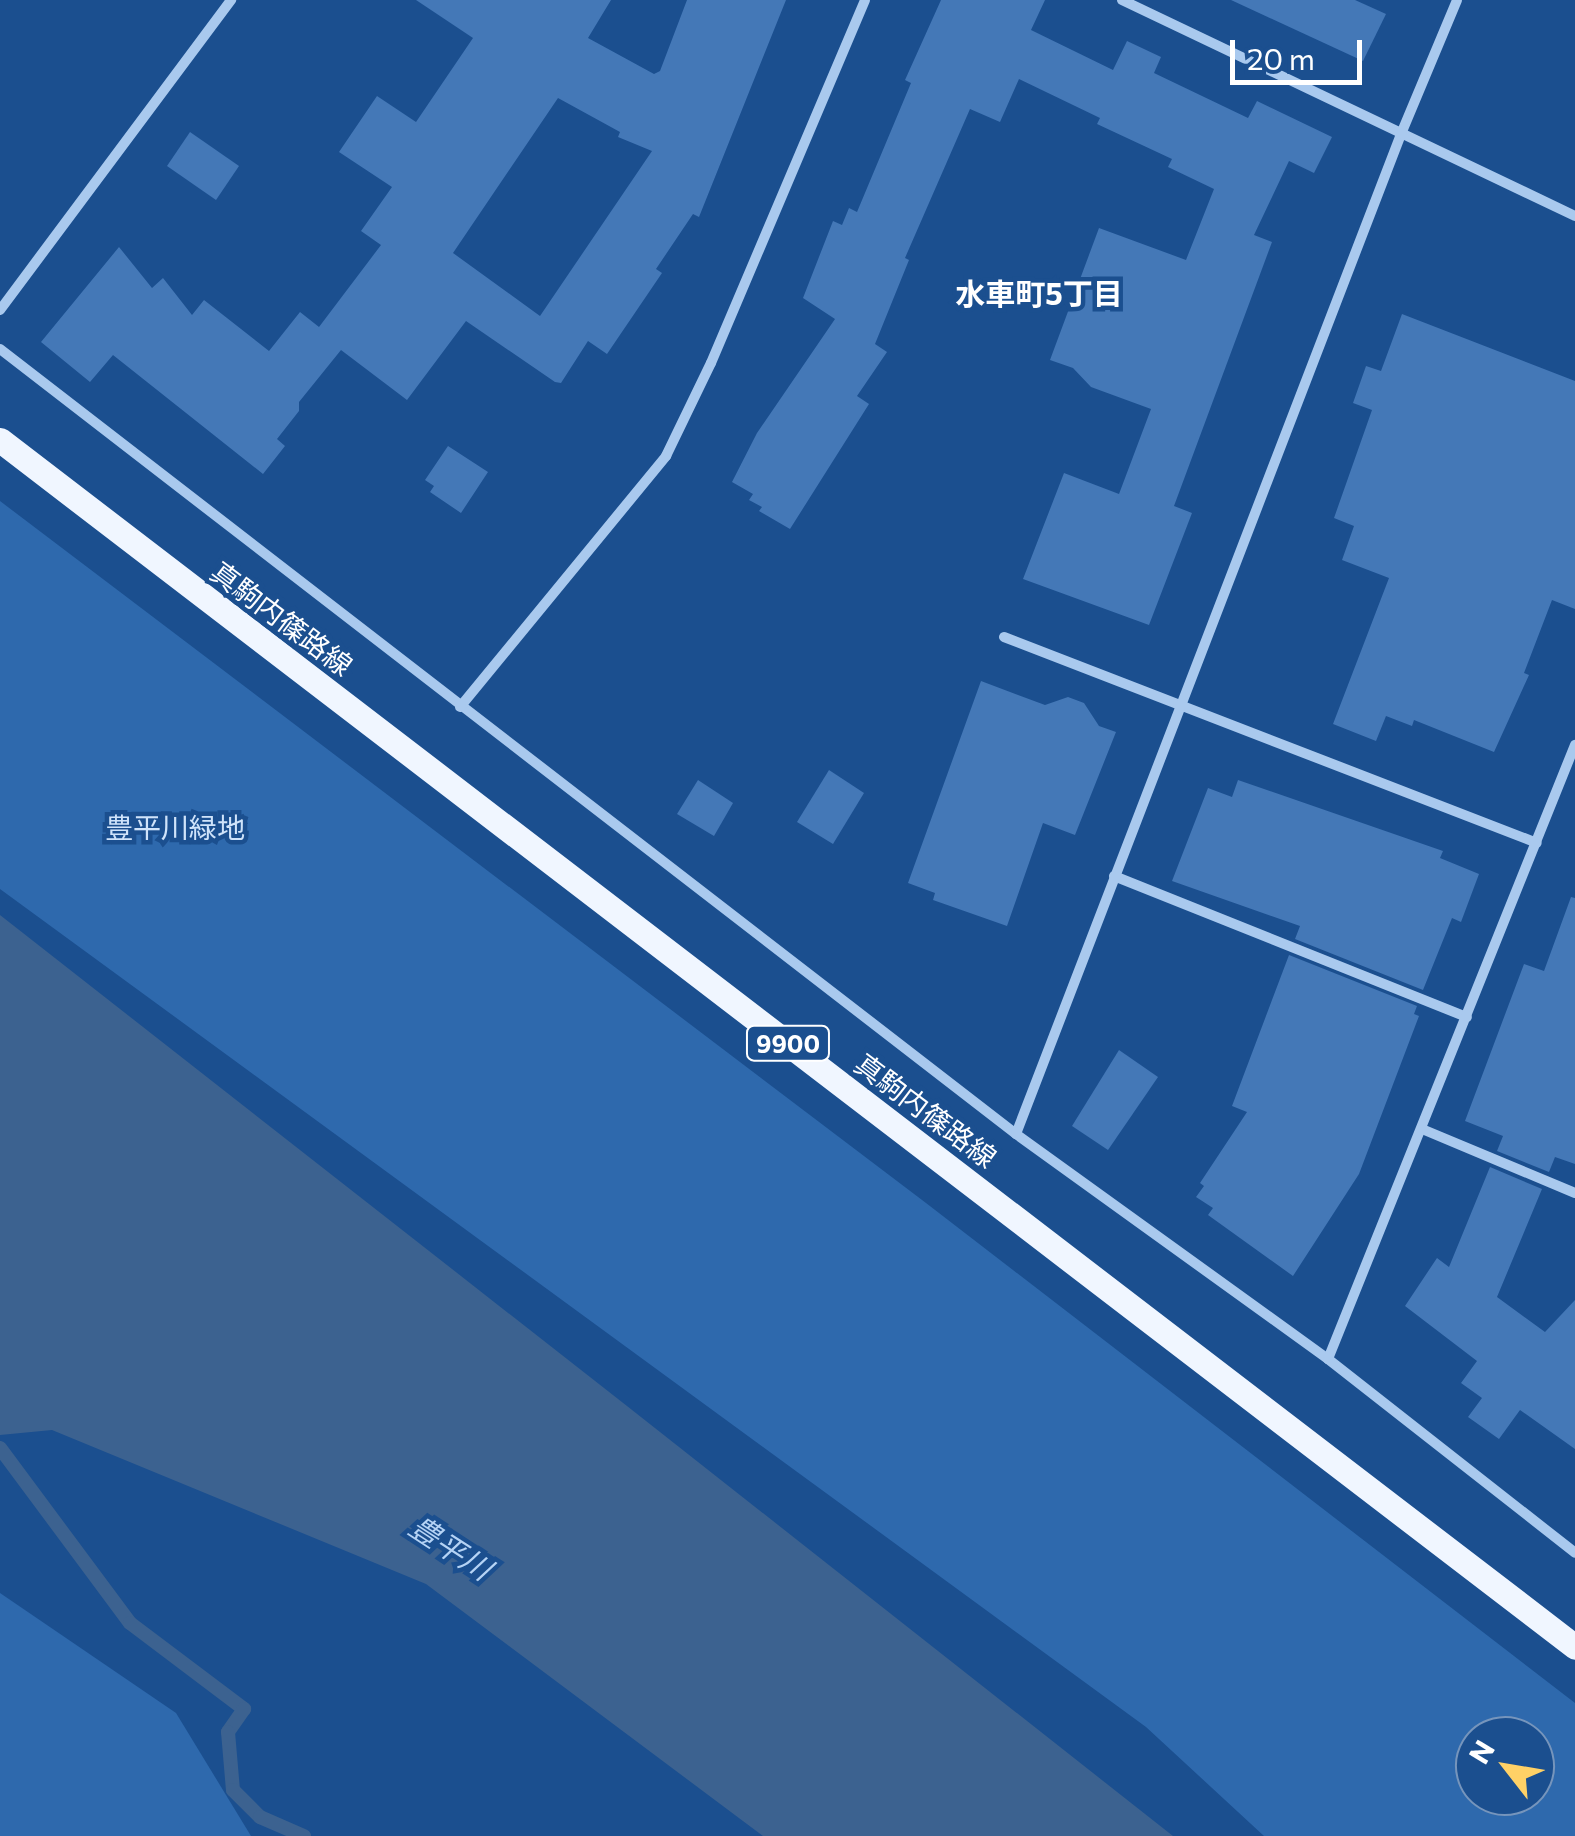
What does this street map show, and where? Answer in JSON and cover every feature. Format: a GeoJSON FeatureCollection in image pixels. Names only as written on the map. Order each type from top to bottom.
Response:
{"type":"FeatureCollection","features":[{"type":"Feature","properties":{"kind":"main road","name":"真駒内篠路線"},"geometry":{"type":"LineString","coordinates":[[0,440],[1575,1647]]}},
{"type":"Feature","properties":{"kind":"street"},"geometry":{"type":"LineString","coordinates":[[0,310],[230,0]]}},
{"type":"Feature","properties":{"kind":"street"},"geometry":{"type":"LineString","coordinates":[[460,707],[666,456],[712,363],[865,0]]}},
{"type":"Feature","properties":{"kind":"street"},"geometry":{"type":"LineString","coordinates":[[1122,0],[1575,216]]}},
{"type":"Feature","properties":{"kind":"street"},"geometry":{"type":"LineString","coordinates":[[1016,1134],[1401,134],[1457,0]]}},
{"type":"Feature","properties":{"kind":"street"},"geometry":{"type":"LineString","coordinates":[[0,349],[1016,1134],[1328,1359],[1575,1553]]}},
{"type":"Feature","properties":{"kind":"street"},"geometry":{"type":"LineString","coordinates":[[1004,637],[1537,843]]}},
{"type":"Feature","properties":{"kind":"street"},"geometry":{"type":"LineString","coordinates":[[1328,1359],[1575,745]]}},
{"type":"Feature","properties":{"kind":"street"},"geometry":{"type":"LineString","coordinates":[[1114,876],[1468,1016]]}},
{"type":"Feature","properties":{"kind":"street"},"geometry":{"type":"LineString","coordinates":[[1422,1128],[1575,1193]]}},
{"type":"Feature","properties":{"kind":"green space","name":"豊平川緑地"},"geometry":{"type":"Polygon","coordinates":[[[0,501],[926,1203],[1575,1703],[1575,1836],[1264,1836],[1146,1727],[0,889],[0,501]]]}},
{"type":"Feature","properties":{"kind":"green space"},"geometry":{"type":"Polygon","coordinates":[[[0,1593],[176,1713],[251,1836],[0,1836],[0,1593]]]}},
{"type":"Feature","properties":{"kind":"water","name":"豊平川"},"geometry":{"type":"Polygon","coordinates":[[[0,915],[1173,1836],[763,1836],[426,1584],[52,1430],[0,1435],[0,915]]]}},
{"type":"Feature","properties":{"kind":"building"},"geometry":{"type":"Polygon","coordinates":[[[416,0],[611,0],[588,38],[654,74],[660,71],[687,0],[786,0],[699,217],[693,214],[656,269],[662,273],[607,354],[588,341],[561,383],[555,382],[466,321],[407,400],[341,350],[299,402],[299,411],[277,439],[285,446],[263,474],[113,355],[90,382],[41,342],[119,247],[152,288],[163,278],[192,315],[204,300],[269,351],[300,312],[319,327],[381,245],[361,231],[392,187],[339,152],[377,96],[416,122],[473,38],[416,0]],[[558,98],[453,253],[540,316],[652,151],[618,137],[620,132],[558,98]]]}},
{"type":"Feature","properties":{"kind":"building"},"geometry":{"type":"Polygon","coordinates":[[[941,0],[1045,0],[1031,30],[1113,70],[1127,41],[1161,57],[1154,73],[1248,118],[1257,101],[1332,137],[1314,173],[1289,161],[1254,235],[1272,242],[1174,506],[1192,513],[1149,625],[1023,579],[1064,473],[1119,494],[1151,409],[1091,387],[1073,368],[1050,360],[1099,228],[1186,260],[1214,189],[1168,167],[1172,159],[1097,124],[1100,118],[1019,79],[1000,122],[970,109],[905,258],[909,260],[875,344],[887,352],[857,396],[869,404],[790,529],[759,511],[762,507],[749,500],[753,494],[732,482],[757,433],[835,319],[803,298],[833,221],[842,225],[849,208],[857,212],[911,83],[905,80],[941,0]]]}},
{"type":"Feature","properties":{"kind":"building"},"geometry":{"type":"Polygon","coordinates":[[[1231,0],[1355,0],[1386,14],[1363,61],[1231,0]]]}},
{"type":"Feature","properties":{"kind":"building"},"geometry":{"type":"Polygon","coordinates":[[[190,132],[239,166],[216,200],[167,166],[190,132]]]}},
{"type":"Feature","properties":{"kind":"building"},"geometry":{"type":"Polygon","coordinates":[[[1402,314],[1575,381],[1575,609],[1552,600],[1524,673],[1529,675],[1494,752],[1414,720],[1412,726],[1386,716],[1376,741],[1333,724],[1389,578],[1342,560],[1354,526],[1334,518],[1372,410],[1353,403],[1366,366],[1381,371],[1402,314]]]}},
{"type":"Feature","properties":{"kind":"building"},"geometry":{"type":"Polygon","coordinates":[[[448,446],[488,472],[461,513],[430,492],[434,486],[425,480],[448,446]]]}},
{"type":"Feature","properties":{"kind":"building"},"geometry":{"type":"Polygon","coordinates":[[[981,681],[1045,705],[1068,697],[1084,703],[1099,726],[1116,732],[1075,835],[1043,823],[1007,926],[933,900],[935,893],[908,883],[981,681]]]}},
{"type":"Feature","properties":{"kind":"building"},"geometry":{"type":"Polygon","coordinates":[[[829,770],[864,793],[833,844],[797,822],[829,770]]]}},
{"type":"Feature","properties":{"kind":"building"},"geometry":{"type":"Polygon","coordinates":[[[698,780],[733,803],[714,836],[677,814],[698,780]]]}},
{"type":"Feature","properties":{"kind":"building"},"geometry":{"type":"Polygon","coordinates":[[[1238,780],[1443,851],[1440,858],[1479,874],[1461,922],[1452,918],[1423,990],[1295,939],[1300,926],[1172,881],[1208,788],[1232,797],[1238,780]]]}},
{"type":"Feature","properties":{"kind":"building"},"geometry":{"type":"Polygon","coordinates":[[[1571,897],[1575,898],[1575,1164],[1555,1157],[1549,1172],[1497,1151],[1503,1136],[1465,1121],[1524,964],[1544,971],[1571,897]]]}},
{"type":"Feature","properties":{"kind":"building"},"geometry":{"type":"Polygon","coordinates":[[[1289,955],[1417,1006],[1414,1014],[1419,1016],[1359,1174],[1293,1276],[1208,1215],[1213,1208],[1196,1197],[1204,1186],[1200,1183],[1247,1112],[1232,1106],[1289,955]]]}},
{"type":"Feature","properties":{"kind":"building"},"geometry":{"type":"Polygon","coordinates":[[[1119,1050],[1158,1077],[1108,1150],[1072,1126],[1119,1050]]]}},
{"type":"Feature","properties":{"kind":"building"},"geometry":{"type":"Polygon","coordinates":[[[1490,1167],[1542,1189],[1497,1297],[1545,1332],[1575,1300],[1575,1449],[1520,1410],[1499,1439],[1468,1417],[1482,1398],[1461,1383],[1477,1361],[1405,1306],[1437,1258],[1449,1267],[1490,1167]]]}},
{"type":"Feature","properties":{"kind":"waterway"},"geometry":{"type":"LineString","coordinates":[[0,1448],[130,1623],[244,1709],[228,1732],[233,1790],[260,1817],[304,1836]]}},
{"type":"Feature","properties":{"kind":"district","name":"水車町5丁目"},"geometry":{"type":"Point","coordinates":[1039,293]}}]}
